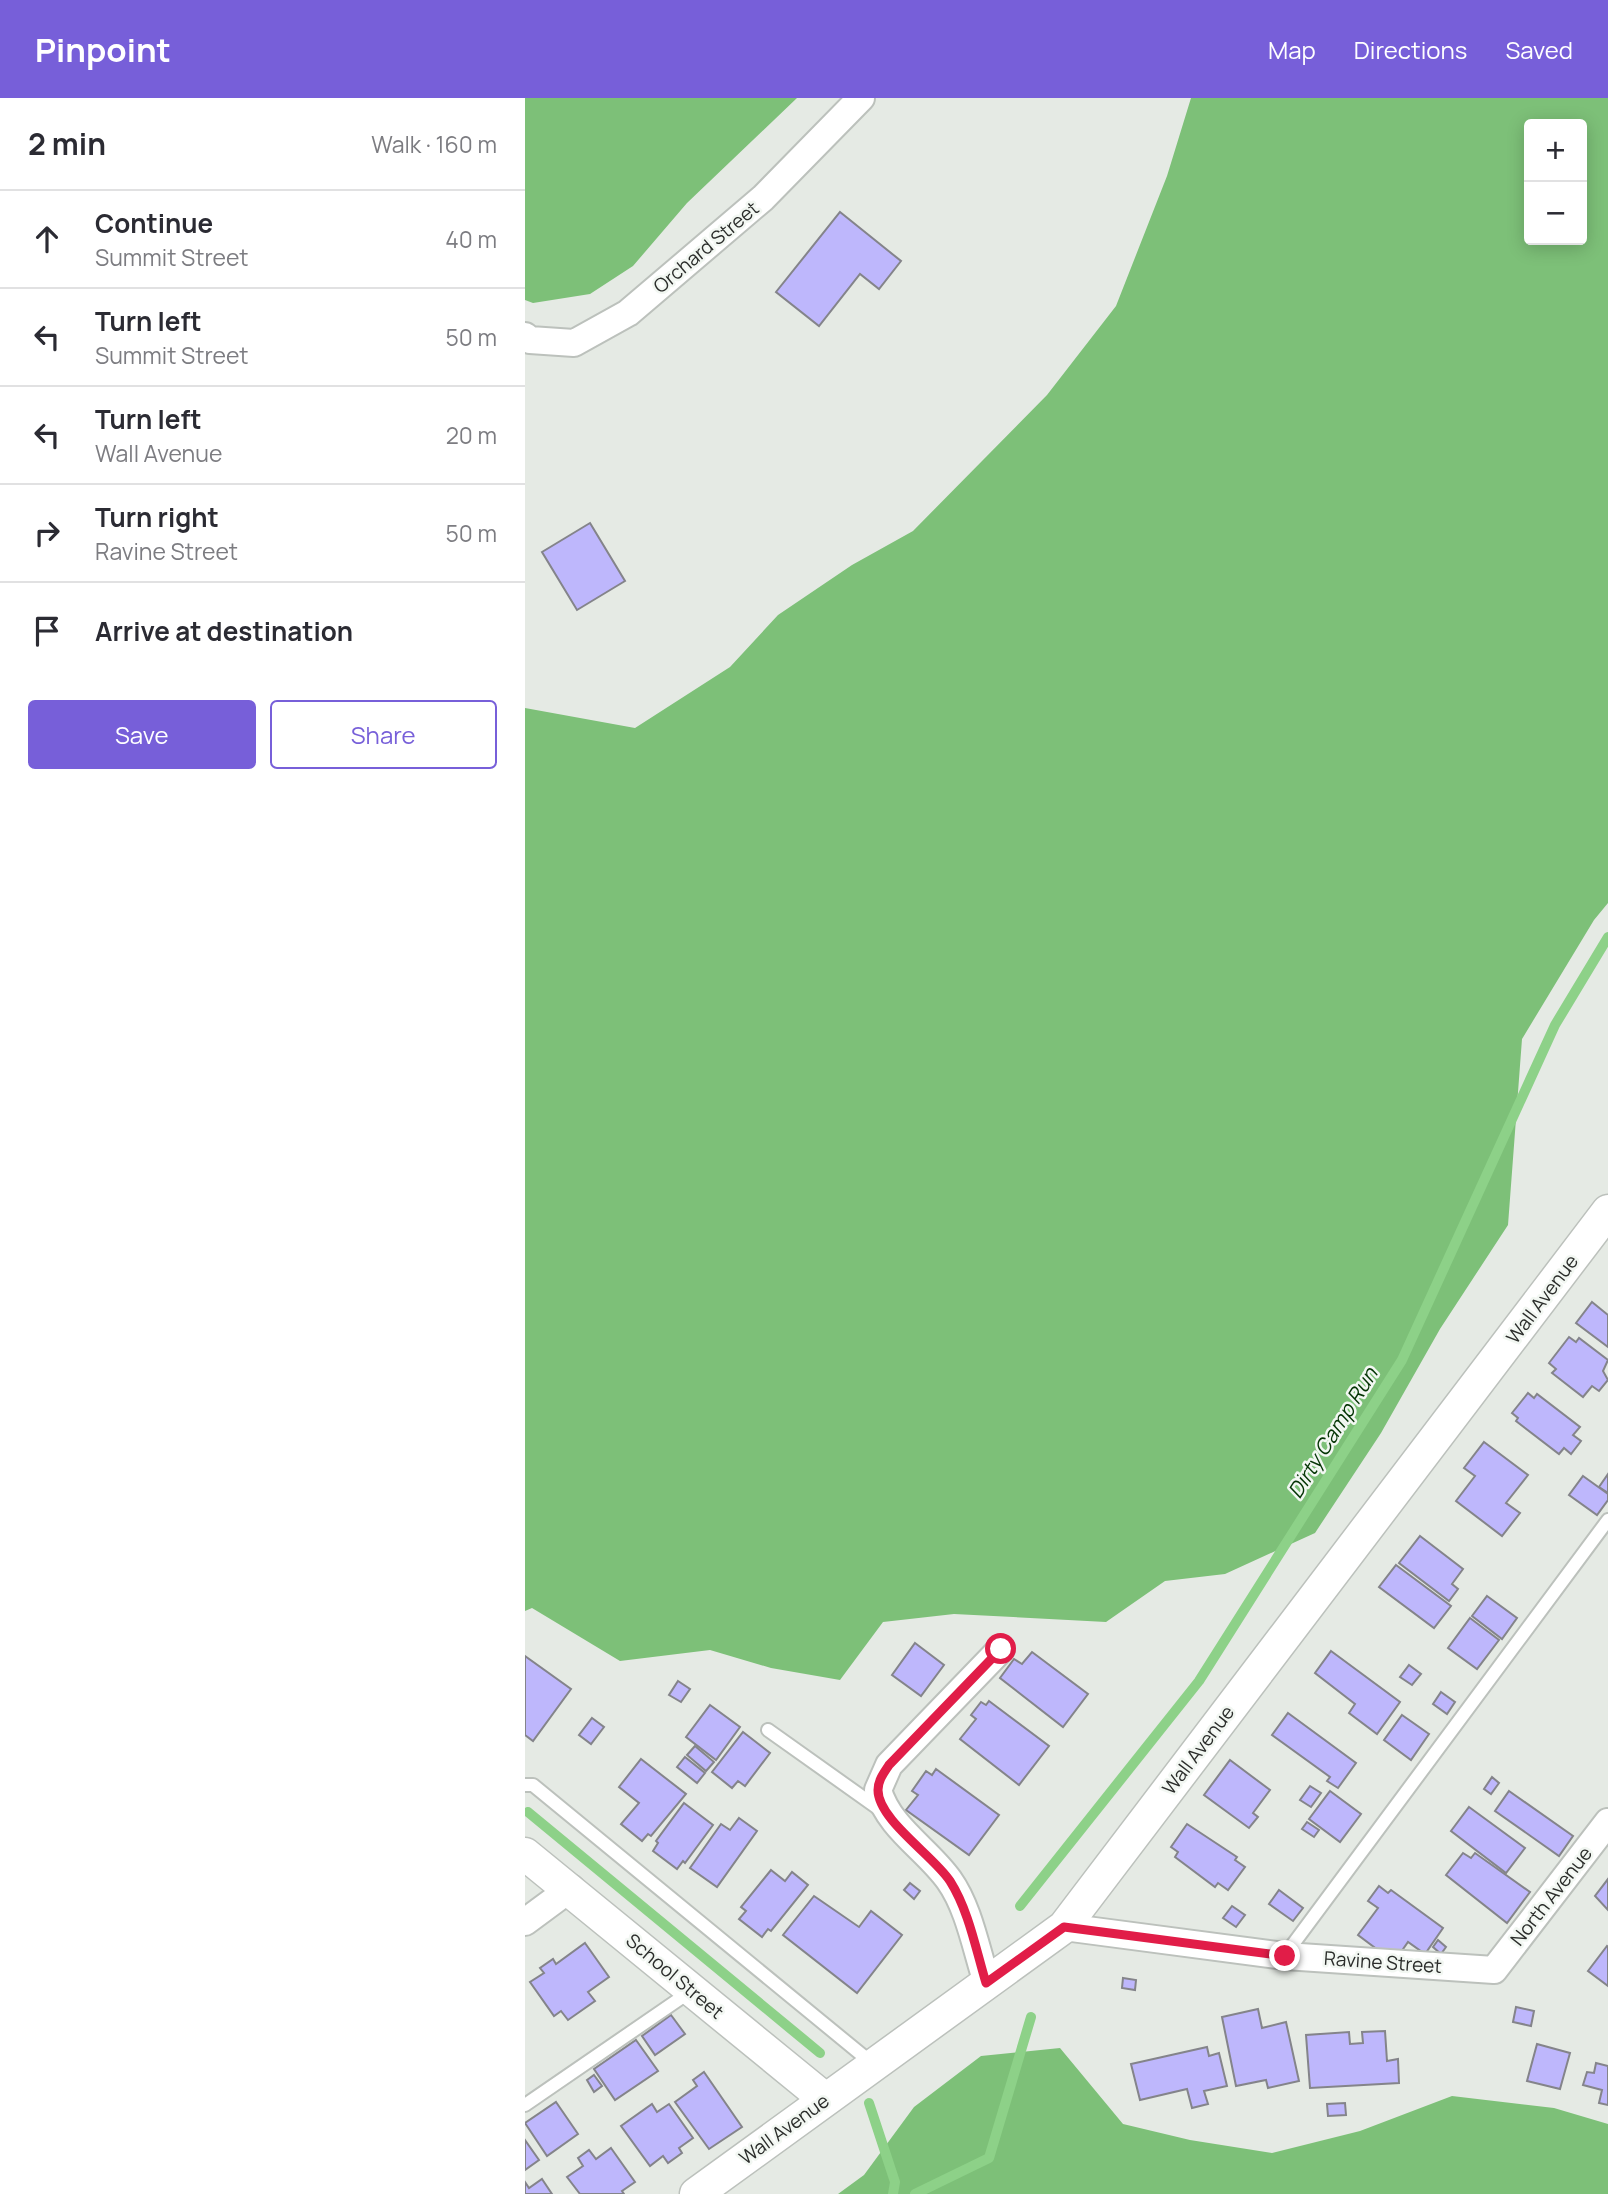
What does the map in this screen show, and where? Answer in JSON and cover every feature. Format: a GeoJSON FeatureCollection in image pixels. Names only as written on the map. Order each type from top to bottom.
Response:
{"type":"FeatureCollection","features":[{"type":"Feature","properties":{"kind":"street","name":"Orchard Street"},"geometry":{"type":"LineString","coordinates":[[525,336],[530,340],[574,343],[628,313],[763,198],[861,98]]}},
{"type":"Feature","properties":{"kind":"street","name":"Wall Avenue"},"geometry":{"type":"LineString","coordinates":[[696,2194],[1064,1927],[1608,1212]]}},
{"type":"Feature","properties":{"kind":"street"},"geometry":{"type":"LineString","coordinates":[[986,1983],[965,1912],[950,1882],[891,1818],[878,1790],[889,1765],[1001,1649]]}},
{"type":"Feature","properties":{"kind":"street","name":"North Avenue"},"geometry":{"type":"LineString","coordinates":[[1494,1969],[1608,1822]]}},
{"type":"Feature","properties":{"kind":"street","name":"School Street"},"geometry":{"type":"LineString","coordinates":[[525,1854],[571,1888],[691,1991],[825,2099]]}},
{"type":"Feature","properties":{"kind":"street"},"geometry":{"type":"LineString","coordinates":[[525,1922],[571,1888]]}},
{"type":"Feature","properties":{"kind":"street","name":"Ravine Street"},"geometry":{"type":"LineString","coordinates":[[1064,1927],[1285,1956],[1494,1969]]}},
{"type":"Feature","properties":{"kind":"lane"},"geometry":{"type":"LineString","coordinates":[[1285,1956],[1608,1520]]}},
{"type":"Feature","properties":{"kind":"lane"},"geometry":{"type":"LineString","coordinates":[[768,1730],[891,1818]]}},
{"type":"Feature","properties":{"kind":"lane"},"geometry":{"type":"LineString","coordinates":[[525,1785],[533,1785],[874,2064]]}},
{"type":"Feature","properties":{"kind":"lane"},"geometry":{"type":"LineString","coordinates":[[525,2105],[691,1991]]}},
{"type":"Feature","properties":{"kind":"green space"},"geometry":{"type":"Polygon","coordinates":[[[525,98],[797,98],[687,203],[633,266],[590,294],[533,303],[525,300],[525,98]]]}},
{"type":"Feature","properties":{"kind":"green space"},"geometry":{"type":"Polygon","coordinates":[[[1191,98],[1608,98],[1608,903],[1594,920],[1522,1039],[1508,1225],[1440,1329],[1381,1433],[1315,1533],[1225,1574],[1165,1581],[1106,1622],[954,1614],[883,1622],[840,1680],[771,1668],[710,1650],[620,1661],[532,1608],[525,1611],[525,708],[635,728],[730,667],[778,615],[852,565],[913,531],[1047,395],[1116,306],[1167,176],[1191,98]]]}},
{"type":"Feature","properties":{"kind":"green space"},"geometry":{"type":"Polygon","coordinates":[[[1060,2048],[1123,2124],[1190,2140],[1272,2153],[1360,2131],[1452,2096],[1554,2108],[1608,2124],[1608,2194],[838,2194],[864,2175],[914,2107],[981,2056],[1060,2048]]]}},
{"type":"Feature","properties":{"kind":"building"},"geometry":{"type":"Polygon","coordinates":[[[840,212],[901,261],[879,289],[860,274],[819,326],[776,292],[840,212]]]}},
{"type":"Feature","properties":{"kind":"building"},"geometry":{"type":"Polygon","coordinates":[[[590,523],[625,581],[577,610],[542,552],[590,523]]]}},
{"type":"Feature","properties":{"kind":"building"},"geometry":{"type":"Polygon","coordinates":[[[1592,1302],[1608,1315],[1608,1347],[1576,1323],[1592,1302]]]}},
{"type":"Feature","properties":{"kind":"building"},"geometry":{"type":"Polygon","coordinates":[[[1569,1337],[1576,1342],[1579,1338],[1608,1360],[1603,1371],[1608,1380],[1599,1391],[1592,1386],[1583,1397],[1552,1373],[1556,1369],[1549,1363],[1569,1337]]]}},
{"type":"Feature","properties":{"kind":"building"},"geometry":{"type":"Polygon","coordinates":[[[1528,1393],[1534,1398],[1537,1394],[1580,1427],[1573,1435],[1581,1441],[1571,1454],[1564,1448],[1559,1454],[1516,1421],[1518,1418],[1512,1413],[1528,1393]]]}},
{"type":"Feature","properties":{"kind":"building"},"geometry":{"type":"Polygon","coordinates":[[[1484,1442],[1528,1475],[1506,1503],[1520,1513],[1502,1536],[1456,1501],[1475,1476],[1464,1468],[1484,1442]]]}},
{"type":"Feature","properties":{"kind":"building"},"geometry":{"type":"Polygon","coordinates":[[[1608,1474],[1608,1493],[1599,1487],[1608,1474]]]}},
{"type":"Feature","properties":{"kind":"building"},"geometry":{"type":"Polygon","coordinates":[[[1583,1476],[1608,1494],[1608,1500],[1597,1515],[1569,1495],[1583,1476]]]}},
{"type":"Feature","properties":{"kind":"building"},"geometry":{"type":"Polygon","coordinates":[[[1420,1536],[1463,1569],[1452,1584],[1458,1589],[1449,1601],[1399,1563],[1420,1536]]]}},
{"type":"Feature","properties":{"kind":"building"},"geometry":{"type":"Polygon","coordinates":[[[1396,1565],[1451,1606],[1434,1628],[1379,1587],[1396,1565]]]}},
{"type":"Feature","properties":{"kind":"building"},"geometry":{"type":"Polygon","coordinates":[[[1487,1596],[1517,1618],[1502,1639],[1472,1616],[1487,1596]]]}},
{"type":"Feature","properties":{"kind":"building"},"geometry":{"type":"Polygon","coordinates":[[[1470,1618],[1499,1640],[1477,1669],[1448,1648],[1470,1618]]]}},
{"type":"Feature","properties":{"kind":"building"},"geometry":{"type":"Polygon","coordinates":[[[915,1643],[944,1665],[921,1696],[892,1675],[915,1643]]]}},
{"type":"Feature","properties":{"kind":"building"},"geometry":{"type":"Polygon","coordinates":[[[1331,1651],[1400,1702],[1377,1734],[1349,1713],[1355,1704],[1315,1673],[1331,1651]]]}},
{"type":"Feature","properties":{"kind":"building"},"geometry":{"type":"Polygon","coordinates":[[[1032,1652],[1088,1694],[1063,1727],[1000,1678],[1014,1659],[1022,1664],[1032,1652]]]}},
{"type":"Feature","properties":{"kind":"building"},"geometry":{"type":"Polygon","coordinates":[[[525,1656],[571,1689],[533,1741],[525,1735],[525,1656]]]}},
{"type":"Feature","properties":{"kind":"building"},"geometry":{"type":"Polygon","coordinates":[[[1409,1665],[1421,1674],[1412,1685],[1400,1677],[1409,1665]]]}},
{"type":"Feature","properties":{"kind":"building"},"geometry":{"type":"Polygon","coordinates":[[[678,1681],[690,1689],[681,1702],[669,1695],[678,1681]]]}},
{"type":"Feature","properties":{"kind":"building"},"geometry":{"type":"Polygon","coordinates":[[[1441,1692],[1455,1702],[1447,1714],[1433,1704],[1441,1692]]]}},
{"type":"Feature","properties":{"kind":"building"},"geometry":{"type":"Polygon","coordinates":[[[989,1701],[1049,1746],[1019,1785],[960,1739],[976,1719],[971,1715],[981,1702],[986,1705],[989,1701]]]}},
{"type":"Feature","properties":{"kind":"building"},"geometry":{"type":"Polygon","coordinates":[[[710,1705],[740,1727],[716,1760],[686,1737],[710,1705]]]}},
{"type":"Feature","properties":{"kind":"building"},"geometry":{"type":"Polygon","coordinates":[[[1288,1713],[1356,1763],[1338,1788],[1327,1781],[1330,1777],[1272,1735],[1288,1713]]]}},
{"type":"Feature","properties":{"kind":"building"},"geometry":{"type":"Polygon","coordinates":[[[1402,1715],[1429,1734],[1411,1760],[1384,1740],[1402,1715]]]}},
{"type":"Feature","properties":{"kind":"building"},"geometry":{"type":"Polygon","coordinates":[[[592,1718],[604,1727],[591,1744],[579,1735],[592,1718]]]}},
{"type":"Feature","properties":{"kind":"building"},"geometry":{"type":"Polygon","coordinates":[[[743,1732],[770,1753],[745,1786],[738,1781],[732,1788],[712,1772],[743,1732]]]}},
{"type":"Feature","properties":{"kind":"building"},"geometry":{"type":"Polygon","coordinates":[[[695,1746],[714,1762],[706,1771],[687,1755],[695,1746]]]}},
{"type":"Feature","properties":{"kind":"building"},"geometry":{"type":"Polygon","coordinates":[[[685,1757],[705,1773],[697,1783],[677,1767],[685,1757]]]}},
{"type":"Feature","properties":{"kind":"building"},"geometry":{"type":"Polygon","coordinates":[[[641,1759],[686,1794],[651,1836],[648,1834],[642,1841],[621,1824],[639,1803],[619,1787],[641,1759]]]}},
{"type":"Feature","properties":{"kind":"building"},"geometry":{"type":"Polygon","coordinates":[[[1230,1760],[1270,1790],[1253,1813],[1258,1817],[1249,1828],[1204,1795],[1230,1760]]]}},
{"type":"Feature","properties":{"kind":"building"},"geometry":{"type":"Polygon","coordinates":[[[936,1769],[999,1815],[969,1855],[906,1810],[918,1795],[912,1791],[926,1771],[932,1775],[936,1769]]]}},
{"type":"Feature","properties":{"kind":"building"},"geometry":{"type":"Polygon","coordinates":[[[1492,1777],[1499,1783],[1491,1794],[1484,1789],[1492,1777]]]}},
{"type":"Feature","properties":{"kind":"building"},"geometry":{"type":"Polygon","coordinates":[[[1310,1786],[1321,1793],[1311,1807],[1300,1800],[1310,1786]]]}},
{"type":"Feature","properties":{"kind":"building"},"geometry":{"type":"Polygon","coordinates":[[[1330,1791],[1361,1814],[1340,1842],[1309,1819],[1330,1791]]]}},
{"type":"Feature","properties":{"kind":"building"},"geometry":{"type":"Polygon","coordinates":[[[1509,1791],[1573,1836],[1559,1856],[1495,1811],[1509,1791]]]}},
{"type":"Feature","properties":{"kind":"building"},"geometry":{"type":"Polygon","coordinates":[[[684,1803],[713,1825],[685,1863],[683,1861],[677,1869],[653,1851],[658,1843],[656,1841],[684,1803]]]}},
{"type":"Feature","properties":{"kind":"building"},"geometry":{"type":"Polygon","coordinates":[[[1469,1807],[1525,1848],[1506,1873],[1451,1831],[1469,1807]]]}},
{"type":"Feature","properties":{"kind":"building"},"geometry":{"type":"Polygon","coordinates":[[[739,1818],[757,1831],[717,1887],[690,1868],[721,1824],[730,1830],[739,1818]]]}},
{"type":"Feature","properties":{"kind":"building"},"geometry":{"type":"Polygon","coordinates":[[[1307,1822],[1319,1830],[1314,1837],[1302,1829],[1307,1822]]]}},
{"type":"Feature","properties":{"kind":"building"},"geometry":{"type":"Polygon","coordinates":[[[1187,1824],[1237,1857],[1235,1860],[1245,1867],[1228,1890],[1218,1883],[1215,1887],[1175,1857],[1178,1852],[1171,1847],[1187,1824]]]}},
{"type":"Feature","properties":{"kind":"building"},"geometry":{"type":"Polygon","coordinates":[[[1463,1853],[1471,1858],[1475,1853],[1530,1892],[1507,1923],[1446,1875],[1463,1853]]]}},
{"type":"Feature","properties":{"kind":"building"},"geometry":{"type":"Polygon","coordinates":[[[771,1870],[785,1881],[792,1872],[808,1885],[771,1931],[768,1929],[762,1937],[739,1919],[746,1911],[741,1907],[771,1870]]]}},
{"type":"Feature","properties":{"kind":"building"},"geometry":{"type":"Polygon","coordinates":[[[1608,1879],[1608,1910],[1595,1896],[1608,1879]]]}},
{"type":"Feature","properties":{"kind":"building"},"geometry":{"type":"Polygon","coordinates":[[[910,1883],[920,1891],[914,1899],[904,1890],[910,1883]]]}},
{"type":"Feature","properties":{"kind":"building"},"geometry":{"type":"Polygon","coordinates":[[[1379,1886],[1388,1893],[1391,1890],[1443,1928],[1425,1954],[1408,1942],[1394,1962],[1358,1935],[1378,1908],[1368,1901],[1379,1886]]]}},
{"type":"Feature","properties":{"kind":"building"},"geometry":{"type":"Polygon","coordinates":[[[1279,1890],[1303,1908],[1293,1921],[1269,1904],[1279,1890]]]}},
{"type":"Feature","properties":{"kind":"building"},"geometry":{"type":"Polygon","coordinates":[[[814,1896],[859,1927],[871,1911],[902,1935],[857,1993],[783,1935],[814,1896]]]}},
{"type":"Feature","properties":{"kind":"building"},"geometry":{"type":"Polygon","coordinates":[[[1232,1906],[1245,1915],[1236,1927],[1223,1918],[1232,1906]]]}},
{"type":"Feature","properties":{"kind":"building"},"geometry":{"type":"Polygon","coordinates":[[[1438,1940],[1446,1947],[1441,1954],[1433,1947],[1438,1940]]]}},
{"type":"Feature","properties":{"kind":"building"},"geometry":{"type":"Polygon","coordinates":[[[585,1943],[609,1977],[588,1992],[595,2001],[568,2020],[561,2011],[554,2016],[530,1982],[544,1973],[540,1968],[553,1959],[556,1964],[585,1943]]]}},
{"type":"Feature","properties":{"kind":"building"},"geometry":{"type":"Polygon","coordinates":[[[1608,1947],[1608,1986],[1588,1971],[1608,1947]]]}},
{"type":"Feature","properties":{"kind":"building"},"geometry":{"type":"Polygon","coordinates":[[[1123,1978],[1136,1980],[1135,1990],[1122,1988],[1123,1978]]]}},
{"type":"Feature","properties":{"kind":"building"},"geometry":{"type":"Polygon","coordinates":[[[1516,2007],[1534,2011],[1531,2026],[1513,2022],[1516,2007]]]}},
{"type":"Feature","properties":{"kind":"building"},"geometry":{"type":"Polygon","coordinates":[[[1258,2009],[1262,2028],[1286,2022],[1299,2081],[1268,2088],[1266,2080],[1236,2086],[1222,2017],[1258,2009]]]}},
{"type":"Feature","properties":{"kind":"building"},"geometry":{"type":"Polygon","coordinates":[[[671,2015],[685,2034],[655,2055],[642,2036],[671,2015]]]}},
{"type":"Feature","properties":{"kind":"building"},"geometry":{"type":"Polygon","coordinates":[[[1385,2031],[1387,2061],[1398,2059],[1399,2083],[1310,2088],[1306,2035],[1349,2032],[1350,2044],[1363,2043],[1362,2032],[1385,2031]]]}},
{"type":"Feature","properties":{"kind":"building"},"geometry":{"type":"Polygon","coordinates":[[[636,2040],[658,2071],[615,2100],[594,2069],[636,2040]]]}},
{"type":"Feature","properties":{"kind":"building"},"geometry":{"type":"Polygon","coordinates":[[[1537,2044],[1570,2053],[1560,2089],[1527,2081],[1537,2044]]]}},
{"type":"Feature","properties":{"kind":"building"},"geometry":{"type":"Polygon","coordinates":[[[1207,2047],[1209,2056],[1219,2053],[1227,2086],[1204,2091],[1208,2104],[1192,2108],[1187,2089],[1140,2100],[1131,2064],[1207,2047]]]}},
{"type":"Feature","properties":{"kind":"building"},"geometry":{"type":"Polygon","coordinates":[[[1596,2063],[1608,2066],[1608,2105],[1599,2103],[1602,2090],[1583,2085],[1587,2072],[1594,2073],[1596,2063]]]}},
{"type":"Feature","properties":{"kind":"building"},"geometry":{"type":"Polygon","coordinates":[[[704,2072],[742,2127],[709,2149],[675,2102],[697,2086],[693,2080],[704,2072]]]}},
{"type":"Feature","properties":{"kind":"building"},"geometry":{"type":"Polygon","coordinates":[[[594,2075],[602,2086],[594,2092],[587,2080],[594,2075]]]}},
{"type":"Feature","properties":{"kind":"building"},"geometry":{"type":"Polygon","coordinates":[[[556,2102],[578,2134],[547,2156],[525,2123],[556,2102]]]}},
{"type":"Feature","properties":{"kind":"building"},"geometry":{"type":"Polygon","coordinates":[[[1345,2103],[1346,2115],[1328,2116],[1327,2104],[1345,2103]]]}},
{"type":"Feature","properties":{"kind":"building"},"geometry":{"type":"Polygon","coordinates":[[[652,2104],[657,2112],[669,2104],[693,2138],[679,2148],[682,2153],[668,2163],[663,2156],[650,2166],[621,2126],[652,2104]]]}},
{"type":"Feature","properties":{"kind":"building"},"geometry":{"type":"Polygon","coordinates":[[[525,2140],[539,2160],[525,2170],[525,2140]]]}},
{"type":"Feature","properties":{"kind":"building"},"geometry":{"type":"Polygon","coordinates":[[[611,2148],[635,2182],[622,2191],[624,2194],[580,2194],[567,2177],[583,2166],[578,2158],[589,2150],[596,2159],[611,2148]]]}},
{"type":"Feature","properties":{"kind":"building"},"geometry":{"type":"Polygon","coordinates":[[[542,2179],[552,2194],[525,2194],[525,2182],[529,2188],[542,2179]]]}},
{"type":"Feature","properties":{"kind":"waterway","name":"Dirty Camp Run"},"geometry":{"type":"LineString","coordinates":[[1020,1906],[1199,1681],[1402,1360],[1555,1025],[1608,937]]}},
{"type":"Feature","properties":{"kind":"waterway"},"geometry":{"type":"LineString","coordinates":[[528,1812],[820,2053]]}},
{"type":"Feature","properties":{"kind":"waterway","name":"Dirty Camp Run"},"geometry":{"type":"LineString","coordinates":[[915,2194],[989,2158],[1031,2017]]}},
{"type":"Feature","properties":{"kind":"waterway"},"geometry":{"type":"LineString","coordinates":[[869,2103],[895,2182],[893,2194]]}},
{"type":"Feature","properties":{"kind":"route"},"geometry":{"type":"LineString","coordinates":[[1001,1649],[889,1765],[878,1790],[882,1804],[891,1818],[950,1882],[965,1912],[986,1983],[1064,1927],[1285,1956]]}}]}
